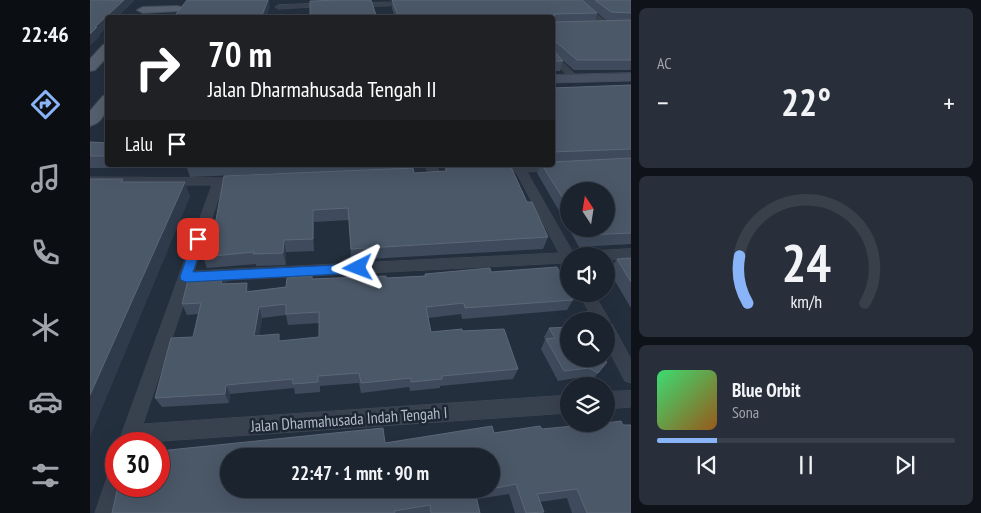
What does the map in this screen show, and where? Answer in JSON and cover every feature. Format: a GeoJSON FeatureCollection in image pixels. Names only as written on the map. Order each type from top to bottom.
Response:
{"type":"FeatureCollection","features":[{"type":"Feature","properties":{"kind":"main road"},"geometry":{"type":"LineString","coordinates":[[139,14],[151,0]]}},
{"type":"Feature","properties":{"kind":"main road"},"geometry":{"type":"LineString","coordinates":[[139,14],[174,13],[184,0]]}},
{"type":"Feature","properties":{"kind":"main road"},"geometry":{"type":"LineString","coordinates":[[90,67],[105,51]]}},
{"type":"Feature","properties":{"kind":"main road"},"geometry":{"type":"LineString","coordinates":[[555,79],[631,77]]}},
{"type":"Feature","properties":{"kind":"main road"},"geometry":{"type":"LineString","coordinates":[[555,88],[631,85]]}},
{"type":"Feature","properties":{"kind":"main road"},"geometry":{"type":"LineString","coordinates":[[90,121],[105,103]]}},
{"type":"Feature","properties":{"kind":"street"},"geometry":{"type":"LineString","coordinates":[[575,0],[606,26]]}},
{"type":"Feature","properties":{"kind":"street"},"geometry":{"type":"LineString","coordinates":[[348,5],[418,3]]}},
{"type":"Feature","properties":{"kind":"street"},"geometry":{"type":"LineString","coordinates":[[278,6],[338,5]]}},
{"type":"Feature","properties":{"kind":"street"},"geometry":{"type":"LineString","coordinates":[[597,26],[614,26]]}},
{"type":"Feature","properties":{"kind":"street"},"geometry":{"type":"LineString","coordinates":[[555,57],[574,78]]}},
{"type":"Feature","properties":{"kind":"street"},"geometry":{"type":"LineString","coordinates":[[481,170],[566,167]]}},
{"type":"Feature","properties":{"kind":"street"},"geometry":{"type":"LineString","coordinates":[[520,169],[562,247]]}},
{"type":"Feature","properties":{"kind":"street"},"geometry":{"type":"LineString","coordinates":[[90,182],[218,183],[257,181]]}},
{"type":"Feature","properties":{"kind":"street"},"geometry":{"type":"LineString","coordinates":[[131,432],[218,183]]}},
{"type":"Feature","properties":{"kind":"street"},"geometry":{"type":"LineString","coordinates":[[615,255],[631,254]]}},
{"type":"Feature","properties":{"kind":"street"},"geometry":{"type":"LineString","coordinates":[[186,277],[560,258]]}},
{"type":"Feature","properties":{"kind":"street"},"geometry":{"type":"LineString","coordinates":[[615,346],[631,375]]}},
{"type":"Feature","properties":{"kind":"street"},"geometry":{"type":"LineString","coordinates":[[615,400],[631,399]]}},
{"type":"Feature","properties":{"kind":"street","name":"Jalan Dharmahusada Indah Tengah I"},"geometry":{"type":"LineString","coordinates":[[170,436],[560,405]]}},
{"type":"Feature","properties":{"kind":"street"},"geometry":{"type":"LineString","coordinates":[[106,513],[111,497]]}},
{"type":"Feature","properties":{"kind":"building"},"geometry":{"type":"Polygon","coordinates":[[[90,0],[124,0],[108,15],[105,15],[105,18],[90,34],[90,0]]]}},
{"type":"Feature","properties":{"kind":"building"},"geometry":{"type":"Polygon","coordinates":[[[187,0],[268,0],[262,15],[175,15],[187,0]]]}},
{"type":"Feature","properties":{"kind":"building"},"geometry":{"type":"Polygon","coordinates":[[[371,0],[376,15],[310,15],[310,1],[371,0]]]}},
{"type":"Feature","properties":{"kind":"building"},"geometry":{"type":"Polygon","coordinates":[[[392,0],[582,0],[597,13],[555,15],[398,15],[392,0]]]}},
{"type":"Feature","properties":{"kind":"building"},"geometry":{"type":"Polygon","coordinates":[[[595,0],[631,0],[631,13],[611,12],[595,0]]]}},
{"type":"Feature","properties":{"kind":"building"},"geometry":{"type":"Polygon","coordinates":[[[631,20],[631,60],[577,60],[555,41],[555,22],[631,20]]]}},
{"type":"Feature","properties":{"kind":"building"},"geometry":{"type":"Polygon","coordinates":[[[555,52],[563,61],[555,61],[555,52]]]}},
{"type":"Feature","properties":{"kind":"building"},"geometry":{"type":"Polygon","coordinates":[[[631,85],[631,149],[555,152],[555,88],[631,85]]]}},
{"type":"Feature","properties":{"kind":"building"},"geometry":{"type":"Polygon","coordinates":[[[90,142],[105,143],[105,156],[90,156],[90,142]]]}},
{"type":"Feature","properties":{"kind":"building"},"geometry":{"type":"Polygon","coordinates":[[[631,158],[631,233],[615,234],[615,182],[560,182],[560,194],[543,167],[555,167],[555,162],[631,158]]]}},
{"type":"Feature","properties":{"kind":"building"},"geometry":{"type":"Polygon","coordinates":[[[445,167],[511,167],[527,202],[532,202],[548,237],[351,249],[348,208],[313,210],[313,239],[284,240],[283,253],[253,254],[254,252],[203,257],[211,225],[215,225],[224,176],[413,168],[414,173],[447,171],[445,167]]]}},
{"type":"Feature","properties":{"kind":"building"},"geometry":{"type":"Polygon","coordinates":[[[90,179],[123,179],[121,182],[185,182],[90,395],[90,179]]]}},
{"type":"Feature","properties":{"kind":"building"},"geometry":{"type":"Polygon","coordinates":[[[631,258],[631,282],[617,259],[631,258]]]}},
{"type":"Feature","properties":{"kind":"building"},"geometry":{"type":"Polygon","coordinates":[[[557,267],[560,273],[560,301],[465,308],[464,303],[426,307],[431,332],[462,329],[462,331],[504,329],[518,369],[442,376],[442,379],[411,382],[411,378],[361,383],[359,373],[318,376],[318,382],[293,384],[293,379],[226,385],[225,394],[155,398],[171,338],[193,337],[201,303],[182,304],[188,280],[197,279],[199,272],[223,271],[221,284],[247,283],[246,292],[286,287],[287,278],[312,276],[312,279],[386,276],[386,278],[426,276],[425,274],[490,268],[491,272],[557,267]],[[286,304],[259,307],[254,336],[279,334],[279,341],[319,337],[319,312],[286,314],[286,304]]]}},
{"type":"Feature","properties":{"kind":"building"},"geometry":{"type":"Polygon","coordinates":[[[560,327],[560,364],[546,339],[555,338],[549,328],[560,327]]]}},
{"type":"Feature","properties":{"kind":"building"},"geometry":{"type":"Polygon","coordinates":[[[562,367],[603,367],[598,373],[589,368],[564,371],[562,367]]]}},
{"type":"Feature","properties":{"kind":"building"},"geometry":{"type":"Polygon","coordinates":[[[621,421],[623,425],[631,425],[631,513],[587,513],[577,489],[537,494],[544,512],[526,513],[516,484],[500,487],[500,448],[220,448],[220,498],[476,498],[480,513],[431,513],[430,505],[394,511],[395,513],[112,513],[116,497],[170,497],[170,450],[383,428],[385,443],[492,426],[494,433],[540,426],[542,429],[560,427],[560,432],[615,432],[615,422],[621,421]]]}},
{"type":"Feature","properties":{"kind":"route"},"geometry":{"type":"LineString","coordinates":[[198,239],[186,277],[358,268]]}}]}
